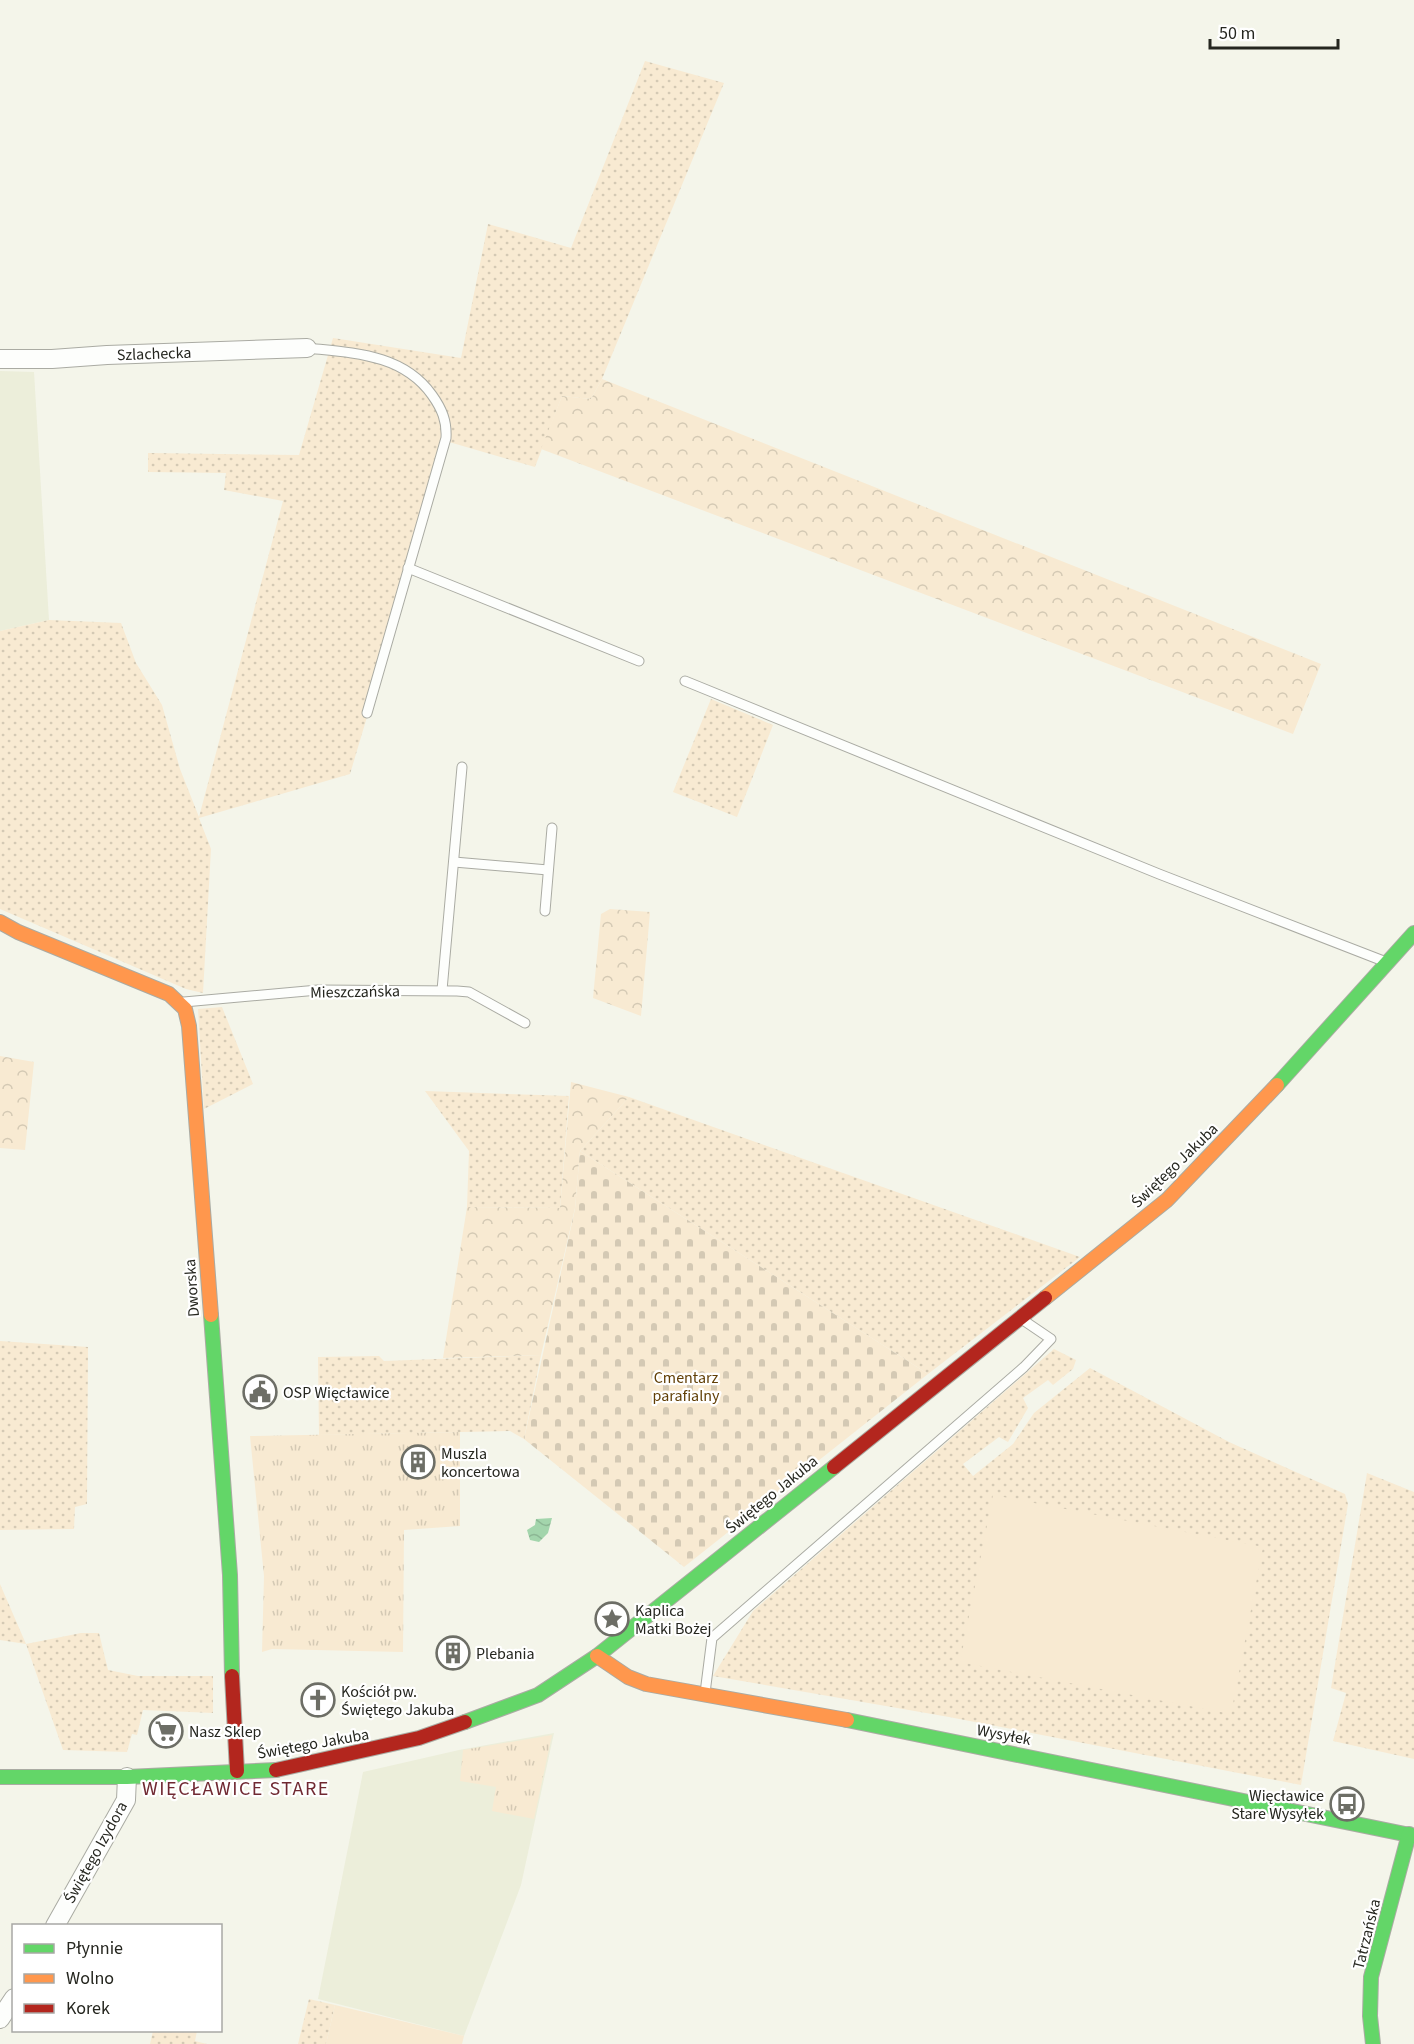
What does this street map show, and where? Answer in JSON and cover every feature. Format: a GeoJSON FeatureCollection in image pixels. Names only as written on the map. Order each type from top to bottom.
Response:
{"type":"FeatureCollection","features":[{"type":"Feature","properties":{"kind":"street","name":"Szlachecka"},"geometry":{"type":"LineString","coordinates":[[0,359],[52,359],[307,348]]}},
{"type":"Feature","properties":{"kind":"street"},"geometry":{"type":"LineString","coordinates":[[0,922],[18,933],[158,989],[178,1003]]}},
{"type":"Feature","properties":{"kind":"street","name":"Świętego Jakuba"},"geometry":{"type":"LineString","coordinates":[[0,1777],[127,1777],[274,1770],[419,1738],[538,1695],[597,1656],[1167,1200],[1318,1042],[1414,933]]}},
{"type":"Feature","properties":{"kind":"street","name":"Dworska"},"geometry":{"type":"LineString","coordinates":[[178,1003],[185,1009],[189,1026],[195,1096],[230,1575],[232,1691],[237,1771]]}},
{"type":"Feature","properties":{"kind":"street","name":"Wysyłek"},"geometry":{"type":"LineString","coordinates":[[597,1656],[628,1677],[646,1684],[835,1717],[1412,1835]]}},
{"type":"Feature","properties":{"kind":"street","name":"Świętego Izydora"},"geometry":{"type":"LineString","coordinates":[[56,1924],[126,1800],[127,1777]]}},
{"type":"Feature","properties":{"kind":"street","name":"Tatrzańska"},"geometry":{"type":"LineString","coordinates":[[1373,2044],[1370,2016],[1371,1977],[1412,1835]]}},
{"type":"Feature","properties":{"kind":"street"},"geometry":{"type":"LineString","coordinates":[[0,2019],[12,2001]]}},
{"type":"Feature","properties":{"kind":"lane"},"geometry":{"type":"LineString","coordinates":[[307,348],[366,354],[392,362],[425,384],[447,423],[446,438],[367,713]]}},
{"type":"Feature","properties":{"kind":"lane"},"geometry":{"type":"LineString","coordinates":[[408,568],[639,661]]}},
{"type":"Feature","properties":{"kind":"lane"},"geometry":{"type":"LineString","coordinates":[[685,681],[1159,874],[1388,963]]}},
{"type":"Feature","properties":{"kind":"lane"},"geometry":{"type":"LineString","coordinates":[[442,990],[462,767]]}},
{"type":"Feature","properties":{"kind":"lane"},"geometry":{"type":"LineString","coordinates":[[544,910],[552,828]]}},
{"type":"Feature","properties":{"kind":"lane"},"geometry":{"type":"LineString","coordinates":[[454,862],[548,870]]}},
{"type":"Feature","properties":{"kind":"lane","name":"Mieszczańska"},"geometry":{"type":"LineString","coordinates":[[178,1003],[318,990],[442,990],[469,992],[525,1023]]}},
{"type":"Feature","properties":{"kind":"lane"},"geometry":{"type":"LineString","coordinates":[[705,1695],[712,1638],[1024,1367],[1051,1339],[1019,1318]]}},
{"type":"Feature","properties":{"kind":"shaded area"},"geometry":{"type":"Polygon","coordinates":[[[0,371],[34,372],[49,620],[0,631],[0,371]]]}},
{"type":"Feature","properties":{"kind":"shaded area"},"geometry":{"type":"Polygon","coordinates":[[[554,1733],[521,1885],[464,2036],[318,1999],[363,1772],[459,1750],[554,1733]]]}},
{"type":"Feature","properties":{"kind":"green space"},"geometry":{"type":"Polygon","coordinates":[[[645,61],[724,83],[602,379],[591,399],[562,396],[535,467],[449,442],[350,774],[199,818],[211,849],[203,993],[186,989],[0,909],[0,631],[49,620],[121,623],[136,663],[162,705],[180,769],[199,817],[283,501],[224,490],[226,473],[148,472],[148,453],[299,455],[333,338],[461,358],[488,224],[571,248],[645,61]]]}},
{"type":"Feature","properties":{"kind":"green space"},"geometry":{"type":"Polygon","coordinates":[[[602,379],[1321,664],[1293,734],[541,449],[562,396],[591,399],[602,379]]]}},
{"type":"Feature","properties":{"kind":"green space"},"geometry":{"type":"Polygon","coordinates":[[[711,699],[773,725],[737,817],[673,792],[711,699]]]}},
{"type":"Feature","properties":{"kind":"green space"},"geometry":{"type":"Polygon","coordinates":[[[610,909],[650,912],[641,1016],[593,998],[601,914],[610,909]]]}},
{"type":"Feature","properties":{"kind":"green space"},"geometry":{"type":"Polygon","coordinates":[[[222,1007],[253,1084],[204,1109],[198,1009],[222,1007]]]}},
{"type":"Feature","properties":{"kind":"green space"},"geometry":{"type":"Polygon","coordinates":[[[0,1056],[34,1062],[25,1150],[0,1148],[0,1056]]]}},
{"type":"Feature","properties":{"kind":"green space"},"geometry":{"type":"Polygon","coordinates":[[[571,1082],[629,1097],[580,1151],[575,1208],[541,1355],[443,1358],[467,1207],[560,1208],[571,1082]]]}},
{"type":"Feature","properties":{"kind":"green space"},"geometry":{"type":"Polygon","coordinates":[[[425,1091],[569,1096],[560,1208],[467,1207],[469,1151],[425,1091]]]}},
{"type":"Feature","properties":{"kind":"green space"},"geometry":{"type":"Polygon","coordinates":[[[629,1097],[1080,1257],[928,1374],[580,1151],[629,1097]]]}},
{"type":"Feature","properties":{"kind":"green space","name":"Cmentarz parafialny"},"geometry":{"type":"Polygon","coordinates":[[[580,1151],[928,1374],[684,1567],[524,1439],[575,1209],[580,1151]]]}},
{"type":"Feature","properties":{"kind":"green space"},"geometry":{"type":"Polygon","coordinates":[[[0,1341],[88,1347],[87,1504],[75,1507],[74,1529],[0,1530],[0,1341]]]}},
{"type":"Feature","properties":{"kind":"green space"},"geometry":{"type":"Polygon","coordinates":[[[1054,1349],[1076,1360],[1073,1369],[1053,1385],[1048,1380],[1023,1398],[1028,1408],[1008,1442],[999,1437],[963,1464],[973,1476],[1013,1444],[1034,1413],[1090,1368],[1229,1442],[1345,1494],[1348,1504],[1301,1785],[949,1717],[713,1676],[753,1611],[1054,1349]]]}},
{"type":"Feature","properties":{"kind":"green space"},"geometry":{"type":"Polygon","coordinates":[[[541,1355],[524,1439],[510,1431],[319,1435],[318,1357],[379,1356],[384,1361],[541,1355]]]}},
{"type":"Feature","properties":{"kind":"green space"},"geometry":{"type":"Polygon","coordinates":[[[460,1432],[460,1526],[404,1530],[403,1652],[272,1649],[262,1652],[264,1576],[250,1436],[460,1432]]]}},
{"type":"Feature","properties":{"kind":"green space"},"geometry":{"type":"Polygon","coordinates":[[[1367,1473],[1414,1492],[1414,1759],[1333,1741],[1346,1693],[1331,1688],[1367,1473]]]}},
{"type":"Feature","properties":{"kind":"green space"},"geometry":{"type":"Polygon","coordinates":[[[993,1495],[1263,1547],[1231,1714],[960,1662],[993,1495]]]}},
{"type":"Feature","properties":{"kind":"green space"},"geometry":{"type":"Polygon","coordinates":[[[0,1584],[26,1644],[0,1640],[0,1584]]]}},
{"type":"Feature","properties":{"kind":"green space"},"geometry":{"type":"Polygon","coordinates":[[[81,1633],[99,1633],[108,1670],[138,1676],[213,1676],[213,1713],[143,1710],[137,1735],[132,1734],[127,1752],[63,1750],[26,1644],[81,1633]]]}},
{"type":"Feature","properties":{"kind":"green space"},"geometry":{"type":"Polygon","coordinates":[[[552,1735],[534,1819],[492,1811],[496,1787],[460,1781],[463,1750],[552,1735]]]}},
{"type":"Feature","properties":{"kind":"green space"},"geometry":{"type":"Polygon","coordinates":[[[309,1999],[335,2005],[326,2044],[298,2044],[309,1999]]]}},
{"type":"Feature","properties":{"kind":"green space"},"geometry":{"type":"Polygon","coordinates":[[[335,2005],[464,2036],[462,2044],[326,2044],[335,2005]]]}},
{"type":"Feature","properties":{"kind":"green space"},"geometry":{"type":"Polygon","coordinates":[[[153,2032],[197,2032],[195,2041],[207,2044],[150,2044],[153,2032]]]}},
{"type":"Feature","properties":{"kind":"water"},"geometry":{"type":"Polygon","coordinates":[[[552,1518],[548,1533],[539,1542],[530,1540],[527,1530],[535,1525],[536,1519],[552,1518]]]}},
{"type":"Feature","properties":{"kind":"traffic: fast"},"geometry":{"type":"LineString","coordinates":[[1277,1085],[1414,933]]}},
{"type":"Feature","properties":{"kind":"traffic: fast"},"geometry":{"type":"LineString","coordinates":[[211,1315],[230,1575],[232,1676]]}},
{"type":"Feature","properties":{"kind":"traffic: fast"},"geometry":{"type":"LineString","coordinates":[[465,1722],[538,1695],[597,1656],[834,1467]]}},
{"type":"Feature","properties":{"kind":"traffic: fast"},"geometry":{"type":"LineString","coordinates":[[847,1720],[1414,1836]]}},
{"type":"Feature","properties":{"kind":"traffic: fast"},"geometry":{"type":"LineString","coordinates":[[0,1777],[127,1777],[276,1770]]}},
{"type":"Feature","properties":{"kind":"traffic: fast"},"geometry":{"type":"LineString","coordinates":[[1373,2044],[1370,2016],[1371,1977],[1409,1834]]}},
{"type":"Feature","properties":{"kind":"traffic: slow"},"geometry":{"type":"LineString","coordinates":[[0,922],[18,932],[169,994],[185,1009],[189,1026],[211,1315]]}},
{"type":"Feature","properties":{"kind":"traffic: slow"},"geometry":{"type":"LineString","coordinates":[[1045,1298],[1167,1200],[1277,1085]]}},
{"type":"Feature","properties":{"kind":"traffic: slow"},"geometry":{"type":"LineString","coordinates":[[597,1656],[628,1677],[646,1684],[847,1720]]}},
{"type":"Feature","properties":{"kind":"traffic: jam"},"geometry":{"type":"LineString","coordinates":[[834,1467],[1045,1298]]}},
{"type":"Feature","properties":{"kind":"traffic: jam"},"geometry":{"type":"LineString","coordinates":[[232,1676],[237,1771]]}},
{"type":"Feature","properties":{"kind":"traffic: jam"},"geometry":{"type":"LineString","coordinates":[[276,1770],[419,1738],[465,1722]]}},
{"type":"Feature","properties":{"kind":"place","name":"OSP Więcławice"},"geometry":{"type":"Point","coordinates":[260,1392]}},
{"type":"Feature","properties":{"kind":"place","name":"Muszla koncertowa"},"geometry":{"type":"Point","coordinates":[418,1462]}},
{"type":"Feature","properties":{"kind":"place","name":"Kaplica Matki Bożej"},"geometry":{"type":"Point","coordinates":[612,1619]}},
{"type":"Feature","properties":{"kind":"place","name":"Plebania"},"geometry":{"type":"Point","coordinates":[453,1653]}},
{"type":"Feature","properties":{"kind":"place","name":"Kościół pw. Świętego Jakuba"},"geometry":{"type":"Point","coordinates":[318,1700]}},
{"type":"Feature","properties":{"kind":"place","name":"Nasz Sklep"},"geometry":{"type":"Point","coordinates":[166,1731]}},
{"type":"Feature","properties":{"kind":"place","name":"Więcławice Stare Wysyłek"},"geometry":{"type":"Point","coordinates":[1347,1804]}},
{"type":"Feature","properties":{"kind":"district","name":"WIĘCŁAWICE STARE"},"geometry":{"type":"Point","coordinates":[236,1788]}}]}
